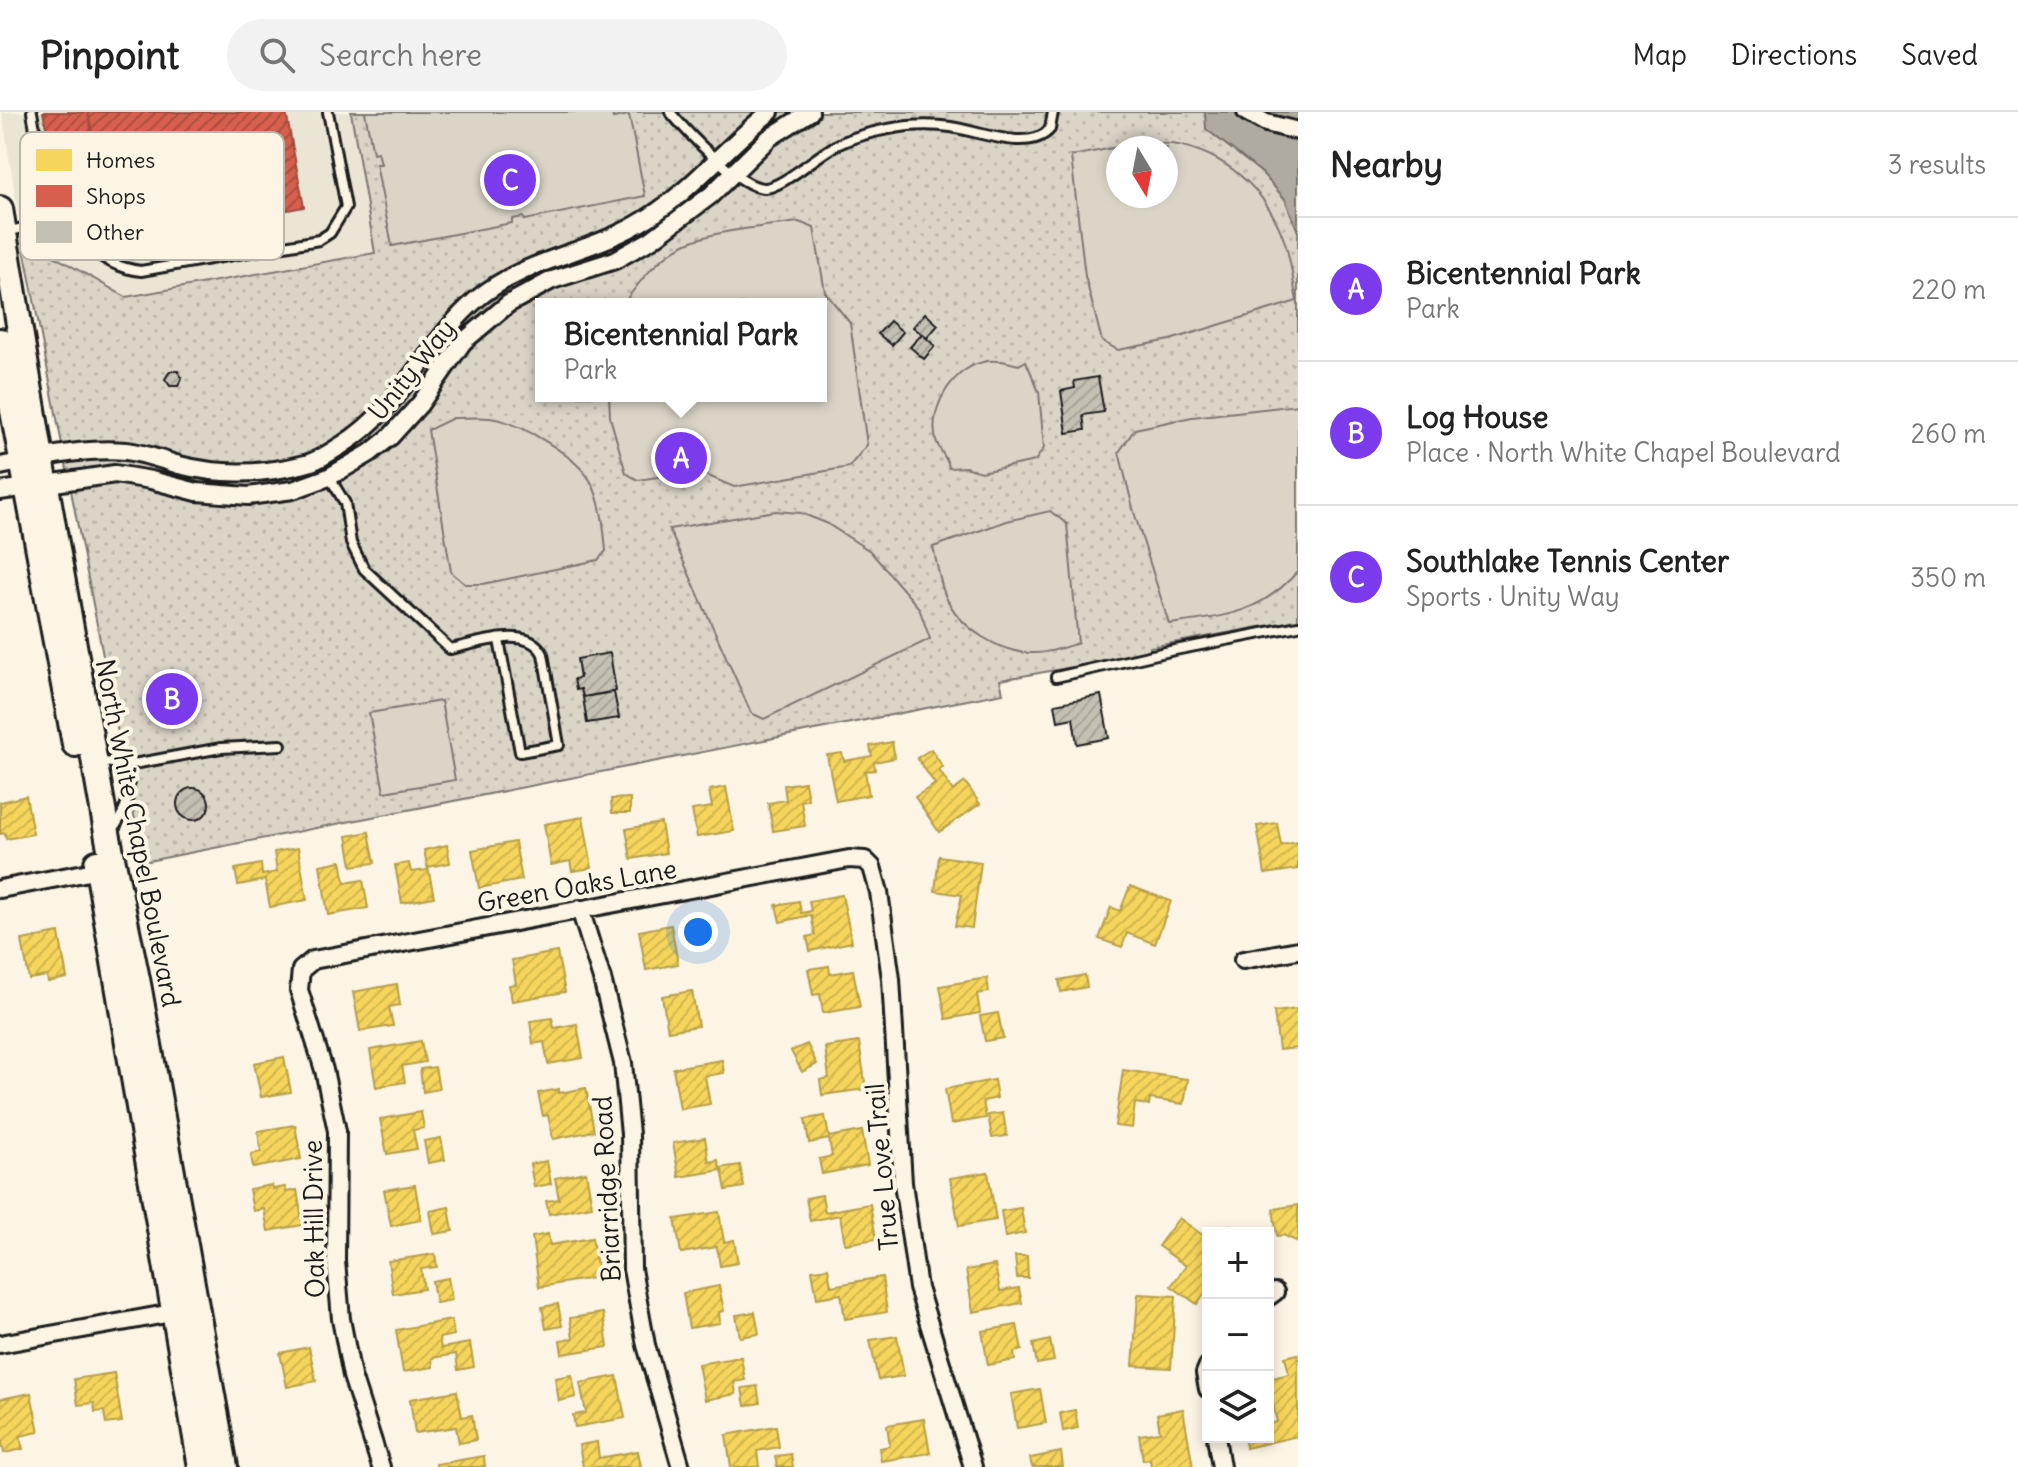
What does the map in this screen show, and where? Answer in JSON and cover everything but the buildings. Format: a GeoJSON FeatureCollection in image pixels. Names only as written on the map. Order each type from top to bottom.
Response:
{"type":"FeatureCollection","features":[{"type":"Feature","properties":{"kind":"main road","name":"North White Chapel Boulevard"},"geometry":{"type":"LineString","coordinates":[[1,224],[21,462]]}},
{"type":"Feature","properties":{"kind":"main road","name":"North White Chapel Boulevard"},"geometry":{"type":"LineString","coordinates":[[0,341],[21,462],[36,485],[95,761],[108,838],[106,869]]}},
{"type":"Feature","properties":{"kind":"main road","name":"North White Chapel Boulevard"},"geometry":{"type":"LineString","coordinates":[[36,485],[185,1311],[225,1467]]}},
{"type":"Feature","properties":{"kind":"main road","name":"North White Chapel Boulevard"},"geometry":{"type":"LineString","coordinates":[[185,1311],[201,1467]]}},
{"type":"Feature","properties":{"kind":"street","name":"Unity Way"},"geometry":{"type":"LineString","coordinates":[[21,462],[128,451],[203,470],[244,474],[286,469],[322,458],[360,434],[381,416],[445,331],[479,298],[521,270],[634,226],[673,201],[770,112]]}},
{"type":"Feature","properties":{"kind":"street","name":"Unity Way"},"geometry":{"type":"LineString","coordinates":[[0,491],[115,474],[197,492],[248,496],[293,490],[329,477],[370,453],[390,437],[420,404],[463,342],[508,304],[552,280],[633,251],[685,217],[769,138],[810,112]]}},
{"type":"Feature","properties":{"kind":"street"},"geometry":{"type":"LineString","coordinates":[[1246,112],[1266,123],[1298,131]]}},
{"type":"Feature","properties":{"kind":"street"},"geometry":{"type":"LineString","coordinates":[[322,458],[329,477]]}},
{"type":"Feature","properties":{"kind":"street","name":"Green Oaks Lane"},"geometry":{"type":"LineString","coordinates":[[301,970],[313,960],[849,859],[865,860]]}},
{"type":"Feature","properties":{"kind":"street","name":"True Love Trail"},"geometry":{"type":"LineString","coordinates":[[865,860],[872,867],[879,892],[891,979],[903,1183],[918,1288],[973,1467]]}},
{"type":"Feature","properties":{"kind":"street"},"geometry":{"type":"LineString","coordinates":[[0,889],[106,869]]}},
{"type":"Feature","properties":{"kind":"street","name":"Briarridge Road"},"geometry":{"type":"LineString","coordinates":[[580,909],[623,1063],[630,1134],[632,1269],[646,1345],[681,1467]]}},
{"type":"Feature","properties":{"kind":"street"},"geometry":{"type":"LineString","coordinates":[[1243,960],[1298,950]]}},
{"type":"Feature","properties":{"kind":"street","name":"Oak Hill Drive"},"geometry":{"type":"LineString","coordinates":[[301,970],[299,990],[324,1070],[337,1131],[336,1261],[341,1319],[352,1376],[381,1467]]}},
{"type":"Feature","properties":{"kind":"street"},"geometry":{"type":"LineString","coordinates":[[0,1344],[185,1311]]}},
{"type":"Feature","properties":{"kind":"street"},"geometry":{"type":"LineString","coordinates":[[1217,1443],[1221,1467]]}},
{"type":"Feature","properties":{"kind":"lane"},"geometry":{"type":"LineString","coordinates":[[32,112],[36,132]]}},
{"type":"Feature","properties":{"kind":"lane"},"geometry":{"type":"LineString","coordinates":[[284,246],[319,240],[330,233],[346,207],[328,112]]}},
{"type":"Feature","properties":{"kind":"lane"},"geometry":{"type":"LineString","coordinates":[[670,112],[685,130],[734,173],[755,186],[767,188],[778,186],[807,162],[837,145],[894,128],[951,127],[1009,139],[1037,139],[1050,129],[1053,112]]}},
{"type":"Feature","properties":{"kind":"lane"},"geometry":{"type":"LineString","coordinates":[[104,260],[141,271],[204,260]]}},
{"type":"Feature","properties":{"kind":"lane"},"geometry":{"type":"LineString","coordinates":[[329,477],[348,512],[351,543],[356,556],[379,583],[450,649],[499,640],[521,636],[539,645],[559,745],[520,752],[499,640]]}},
{"type":"Feature","properties":{"kind":"lane"},"geometry":{"type":"LineString","coordinates":[[1056,677],[1298,626]]}},
{"type":"Feature","properties":{"kind":"lane"},"geometry":{"type":"LineString","coordinates":[[95,761],[123,764],[221,748],[281,745]]}},
{"type":"Feature","properties":{"kind":"lane"},"geometry":{"type":"LineString","coordinates":[[108,838],[128,802],[128,775],[123,764]]}},
{"type":"Feature","properties":{"kind":"shaded area"},"geometry":{"type":"Polygon","coordinates":[[[2,112],[351,112],[375,253],[126,297],[61,260],[284,260],[284,132],[20,132],[20,225],[2,112]]]}},
{"type":"Feature","properties":{"kind":"shaded area"},"geometry":{"type":"Polygon","coordinates":[[[351,112],[1298,112],[1298,620],[1150,647],[1150,653],[1000,680],[1003,693],[143,862],[26,260],[61,260],[126,297],[375,253],[351,112]]]}},
{"type":"Feature","properties":{"kind":"shaded area"},"geometry":{"type":"Polygon","coordinates":[[[365,112],[612,112],[613,118],[629,115],[645,196],[525,220],[523,217],[512,219],[512,223],[392,246],[376,164],[381,164],[378,152],[373,153],[365,112]]]}},
{"type":"Feature","properties":{"kind":"shaded area"},"geometry":{"type":"Polygon","coordinates":[[[1205,112],[1298,112],[1298,232],[1285,199],[1262,173],[1206,129],[1205,112]]]}},
{"type":"Feature","properties":{"kind":"shaded area"},"geometry":{"type":"Polygon","coordinates":[[[1178,145],[1209,155],[1226,165],[1241,176],[1267,205],[1284,240],[1297,301],[1170,340],[1118,350],[1102,341],[1085,276],[1071,156],[1106,149],[1106,208],[1178,208],[1178,145]]]}},
{"type":"Feature","properties":{"kind":"shaded area"},"geometry":{"type":"Polygon","coordinates":[[[799,222],[814,228],[825,292],[850,323],[867,445],[849,467],[734,487],[697,471],[638,480],[626,473],[610,417],[609,402],[827,402],[827,298],[628,298],[659,262],[677,248],[700,238],[799,222]]]}},
{"type":"Feature","properties":{"kind":"shaded area"},"geometry":{"type":"Polygon","coordinates":[[[985,361],[1019,365],[1026,361],[1039,392],[1044,448],[1035,461],[981,472],[966,467],[949,468],[937,444],[934,428],[939,404],[961,373],[985,361]]]}},
{"type":"Feature","properties":{"kind":"shaded area"},"geometry":{"type":"Polygon","coordinates":[[[1298,405],[1298,571],[1255,605],[1206,619],[1169,624],[1119,452],[1135,429],[1192,417],[1298,405]]]}},
{"type":"Feature","properties":{"kind":"shaded area"},"geometry":{"type":"Polygon","coordinates":[[[453,418],[485,418],[517,426],[547,442],[575,463],[592,484],[600,508],[606,551],[598,560],[483,584],[465,584],[451,572],[428,430],[453,418]]]}},
{"type":"Feature","properties":{"kind":"shaded area"},"geometry":{"type":"Polygon","coordinates":[[[775,511],[801,513],[826,523],[870,551],[919,608],[930,639],[764,719],[751,713],[669,529],[775,511]]]}},
{"type":"Feature","properties":{"kind":"shaded area"},"geometry":{"type":"Polygon","coordinates":[[[1050,511],[1067,524],[1078,643],[1041,653],[1008,649],[982,637],[951,607],[943,589],[933,547],[1007,521],[1050,511]]]}},
{"type":"Feature","properties":{"kind":"shaded area"},"geometry":{"type":"Polygon","coordinates":[[[441,701],[455,780],[384,792],[369,713],[441,701]]]}},
{"type":"Feature","properties":{"kind":"place","name":"Southlake Tennis Center"},"geometry":{"type":"Point","coordinates":[510,180]}},
{"type":"Feature","properties":{"kind":"place","name":"Bicentennial Park"},"geometry":{"type":"Point","coordinates":[681,458]}},
{"type":"Feature","properties":{"kind":"place","name":"Log House"},"geometry":{"type":"Point","coordinates":[172,699]}}]}
